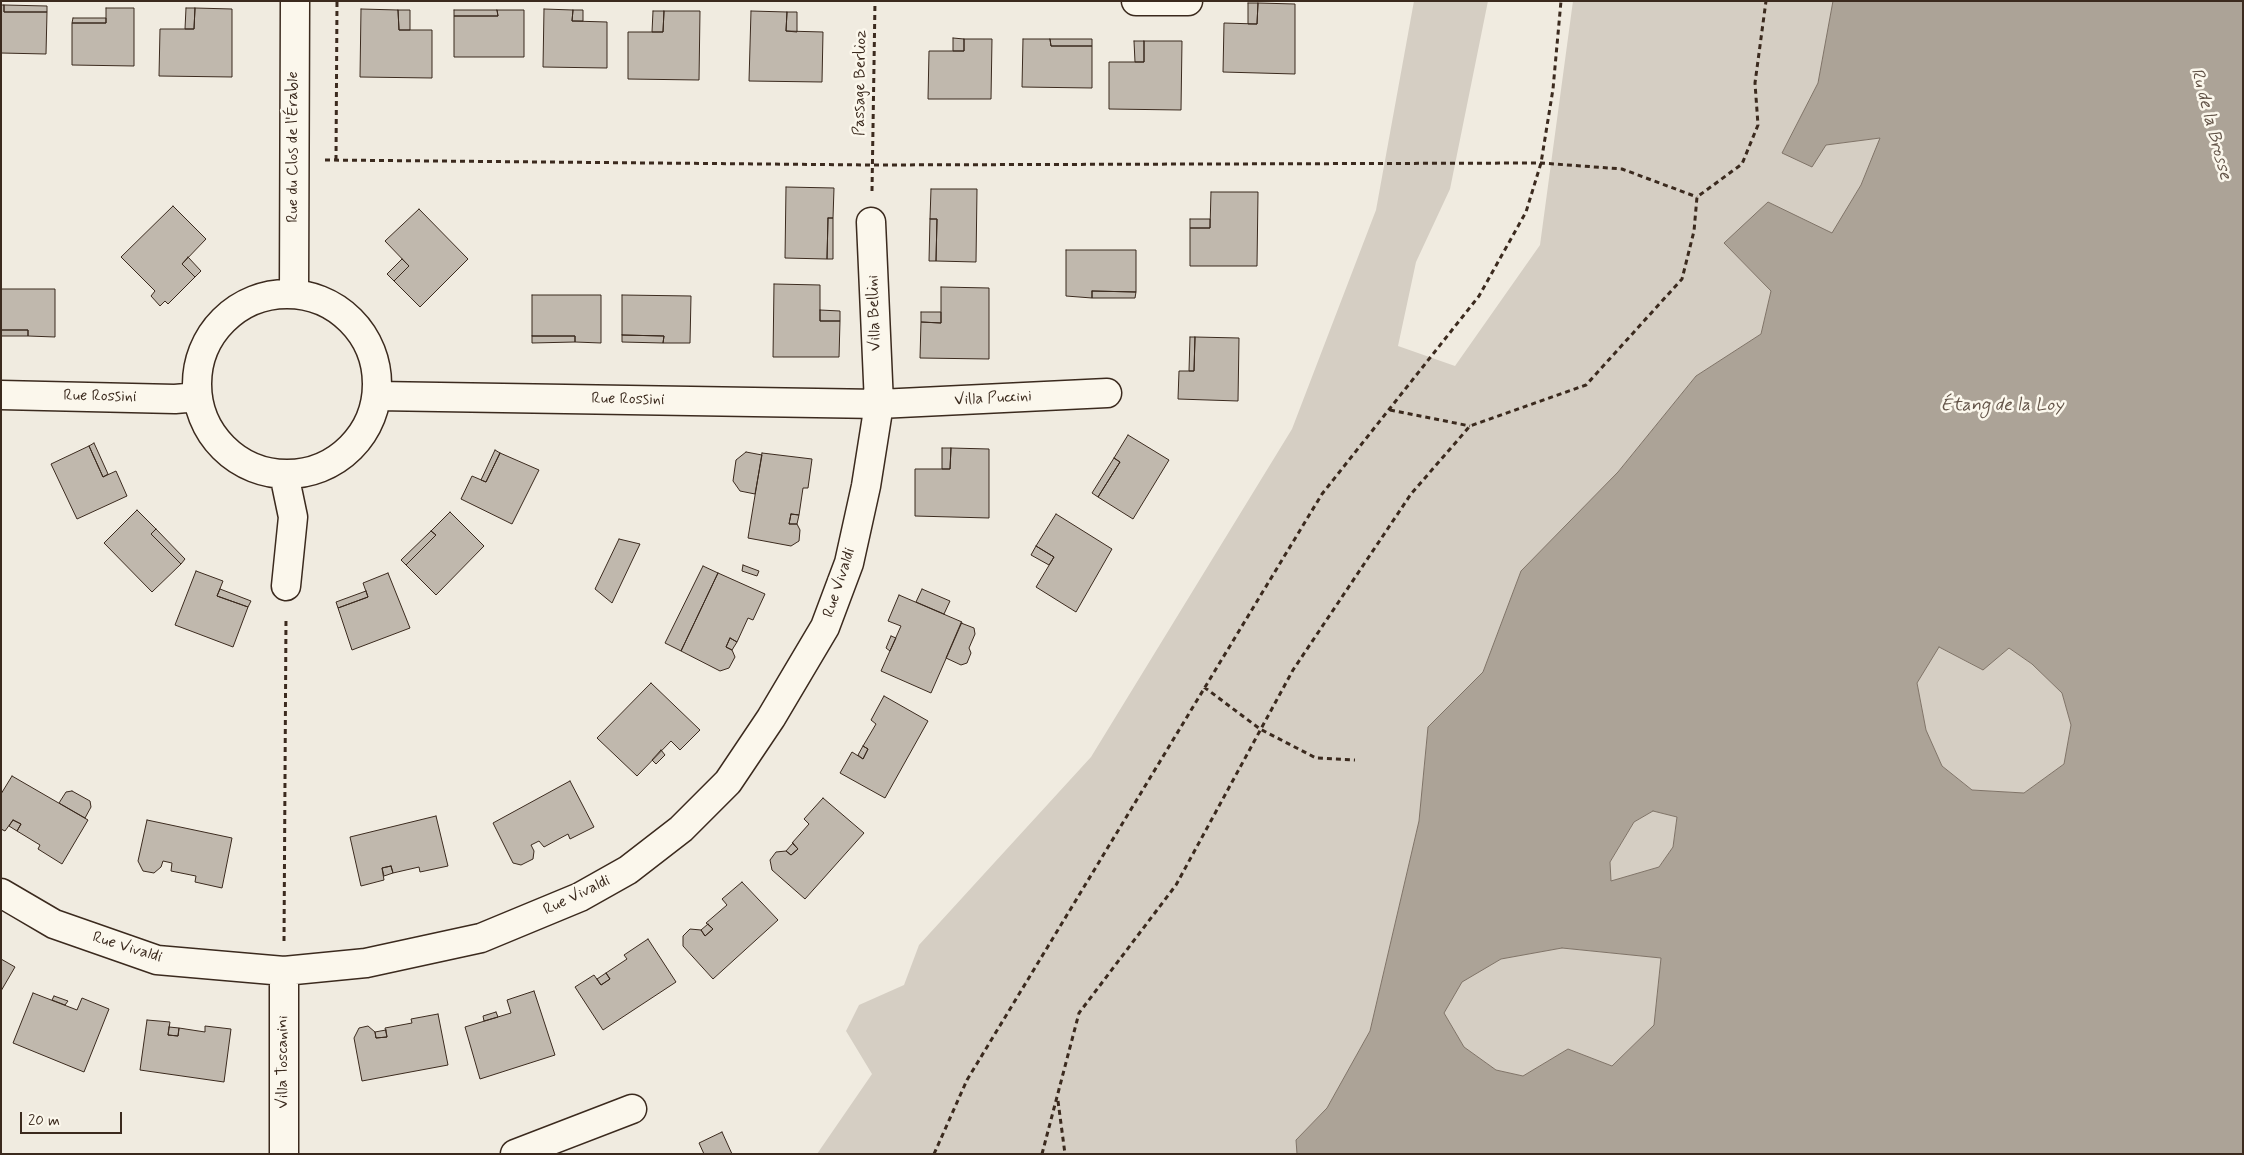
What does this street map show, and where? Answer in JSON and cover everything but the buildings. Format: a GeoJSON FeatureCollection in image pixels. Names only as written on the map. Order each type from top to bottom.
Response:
{"type":"FeatureCollection","features":[{"type":"Feature","properties":{"kind":"street","name":"Rue du Clos de l'Érable"},"geometry":{"type":"LineString","coordinates":[[294,293],[295,1]]}},
{"type":"Feature","properties":{"kind":"street"},"geometry":{"type":"LineString","coordinates":[[1136,1],[1188,1]]}},
{"type":"Feature","properties":{"kind":"street","name":"Villa Bellini"},"geometry":{"type":"LineString","coordinates":[[872,222],[879,404]]}},
{"type":"Feature","properties":{"kind":"street"},"geometry":{"type":"LineString","coordinates":[[294,293],[322,300],[347,316],[360,331],[366,339],[376,366],[377,396],[370,422],[355,444],[335,461],[311,471],[284,474],[254,468],[227,451],[208,427],[198,397],[198,370],[206,344],[221,322],[242,305],[266,295],[294,293]]}},
{"type":"Feature","properties":{"kind":"street","name":"Villa Puccini"},"geometry":{"type":"LineString","coordinates":[[879,404],[1107,393]]}},
{"type":"Feature","properties":{"kind":"street","name":"Rue Rossini"},"geometry":{"type":"LineString","coordinates":[[1,395],[198,397]]}},
{"type":"Feature","properties":{"kind":"street","name":"Rue Rossini"},"geometry":{"type":"LineString","coordinates":[[377,396],[879,404]]}},
{"type":"Feature","properties":{"kind":"street","name":"Rue Vivaldi"},"geometry":{"type":"LineString","coordinates":[[1,893],[54,924],[157,960],[284,971],[366,963],[481,938],[580,897],[628,870],[681,829],[728,782],[771,718],[825,627],[849,563],[866,486],[879,404]]}},
{"type":"Feature","properties":{"kind":"street"},"geometry":{"type":"LineString","coordinates":[[284,474],[293,517],[286,586]]}},
{"type":"Feature","properties":{"kind":"street","name":"Villa Toscanini"},"geometry":{"type":"LineString","coordinates":[[284,971],[284,1154]]}},
{"type":"Feature","properties":{"kind":"street"},"geometry":{"type":"LineString","coordinates":[[515,1154],[632,1109]]}},
{"type":"Feature","properties":{"kind":"path"},"geometry":{"type":"LineString","coordinates":[[336,160],[337,1]]}},
{"type":"Feature","properties":{"kind":"path","name":"Passage Berlioz"},"geometry":{"type":"LineString","coordinates":[[872,165],[875,1]]}},
{"type":"Feature","properties":{"kind":"path"},"geometry":{"type":"LineString","coordinates":[[934,1154],[967,1080],[1322,494],[1479,296],[1526,212],[1541,163],[1553,88],[1561,1]]}},
{"type":"Feature","properties":{"kind":"path"},"geometry":{"type":"LineString","coordinates":[[1042,1154],[1079,1013],[1176,885],[1293,670],[1411,494],[1470,426],[1586,385],[1682,278],[1694,231],[1697,197],[1742,164],[1758,125],[1755,83],[1766,1]]}},
{"type":"Feature","properties":{"kind":"path"},"geometry":{"type":"LineString","coordinates":[[294,160],[872,165],[1541,163],[1622,169],[1697,197]]}},
{"type":"Feature","properties":{"kind":"path"},"geometry":{"type":"LineString","coordinates":[[1390,410],[1470,426]]}},
{"type":"Feature","properties":{"kind":"path"},"geometry":{"type":"LineString","coordinates":[[284,971],[286,586]]}},
{"type":"Feature","properties":{"kind":"path"},"geometry":{"type":"LineString","coordinates":[[1204,687],[1260,729],[1316,758],[1355,760]]}},
{"type":"Feature","properties":{"kind":"path"},"geometry":{"type":"LineString","coordinates":[[1058,1098],[1066,1154]]}},
{"type":"Feature","properties":{"kind":"shaded area"},"geometry":{"type":"Polygon","coordinates":[[[1414,1],[1488,1],[1450,189],[1416,262],[1398,346],[1455,366],[1540,245],[1573,1],[1833,1],[1818,83],[1782,153],[1881,138],[1861,185],[1832,234],[1768,202],[1725,244],[1771,291],[1761,334],[1696,376],[1618,472],[1521,571],[1483,672],[1428,727],[1419,821],[1370,1031],[1327,1108],[1296,1140],[1297,1154],[817,1154],[872,1074],[846,1031],[859,1005],[904,985],[919,945],[1091,757],[1292,429],[1376,210],[1414,1]]]}},
{"type":"Feature","properties":{"kind":"shaded area"},"geometry":{"type":"Polygon","coordinates":[[[1939,647],[1982,670],[2009,648],[2032,664],[2062,693],[2071,725],[2064,764],[2024,793],[1972,790],[1942,766],[1926,730],[1917,683],[1939,647]]]}},
{"type":"Feature","properties":{"kind":"shaded area"},"geometry":{"type":"Polygon","coordinates":[[[1653,811],[1677,817],[1673,847],[1659,867],[1611,881],[1610,862],[1634,822],[1653,811]]]}},
{"type":"Feature","properties":{"kind":"shaded area"},"geometry":{"type":"Polygon","coordinates":[[[1562,948],[1661,958],[1654,1025],[1612,1066],[1568,1049],[1523,1076],[1496,1070],[1464,1047],[1444,1013],[1462,981],[1501,959],[1562,948]]]}},
{"type":"Feature","properties":{"kind":"water","name":"Étang de la Loy"},"geometry":{"type":"Polygon","coordinates":[[[1833,1],[2243,1],[2243,1154],[1297,1154],[1296,1140],[1327,1108],[1370,1031],[1419,821],[1428,727],[1483,672],[1521,571],[1618,472],[1696,376],[1761,334],[1771,291],[1724,243],[1768,202],[1832,233],[1861,185],[1880,138],[1826,145],[1812,167],[1782,153],[1818,83],[1833,1]],[[1939,647],[1917,683],[1926,730],[1942,766],[1972,790],[2024,793],[2064,764],[2071,725],[2062,693],[2032,664],[2009,648],[1983,670],[1939,647]],[[1653,811],[1634,822],[1610,862],[1611,881],[1659,867],[1673,847],[1677,817],[1653,811]],[[1562,948],[1501,959],[1462,982],[1444,1013],[1464,1047],[1496,1070],[1523,1076],[1568,1049],[1612,1066],[1654,1025],[1661,958],[1562,948]]]}},
{"type":"Feature","properties":{"kind":"water label","name":"Ru de la Brosse"},"geometry":{"type":"Point","coordinates":[2210,124]}}]}
